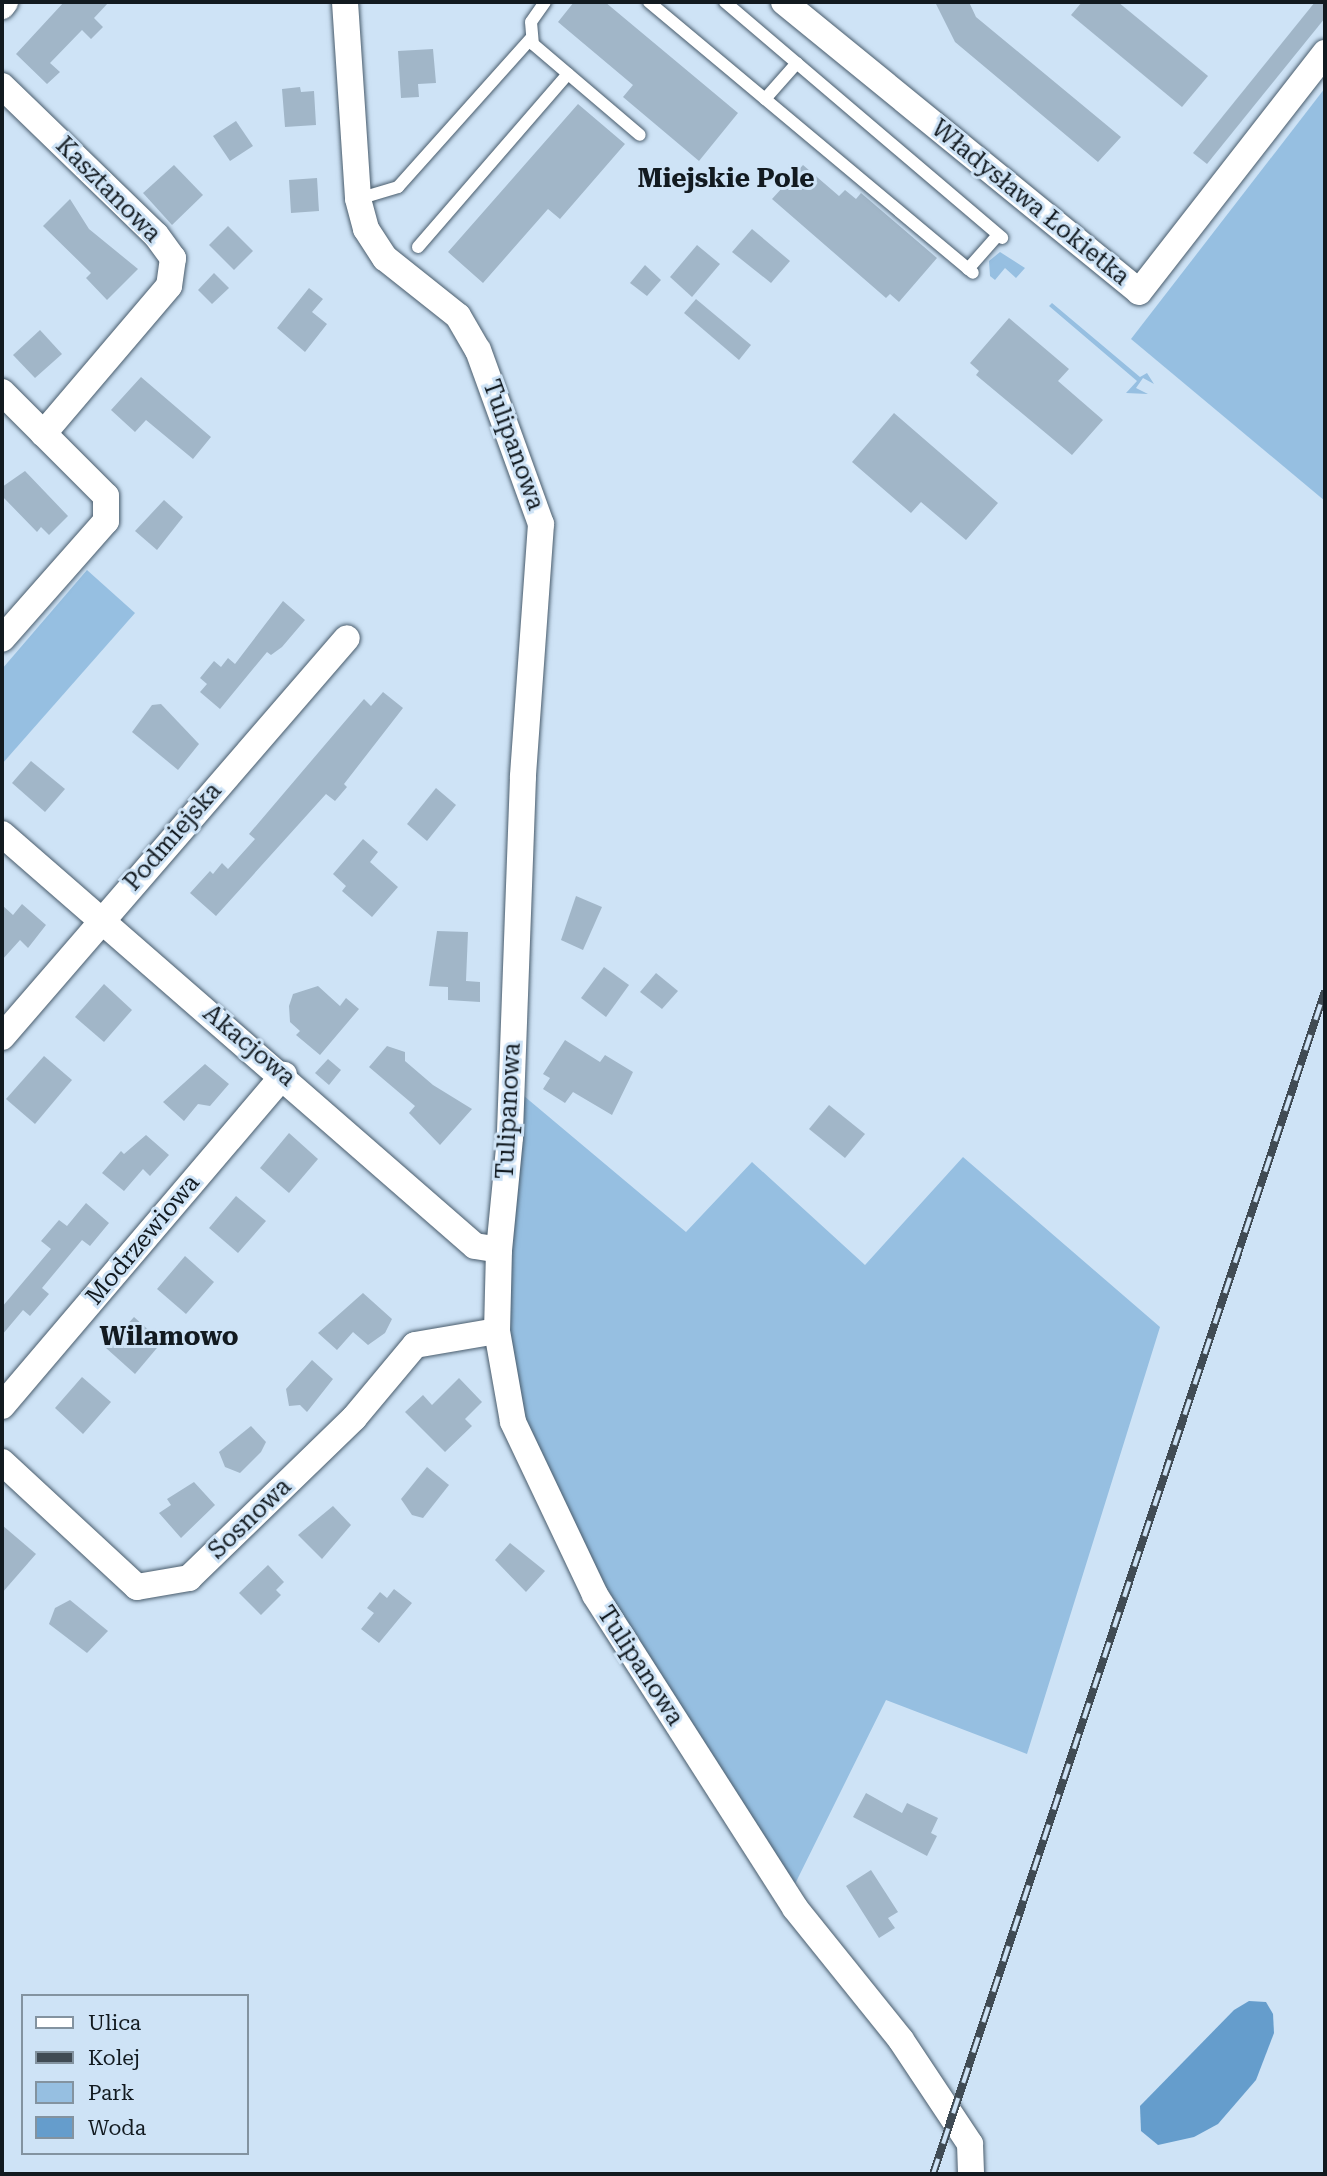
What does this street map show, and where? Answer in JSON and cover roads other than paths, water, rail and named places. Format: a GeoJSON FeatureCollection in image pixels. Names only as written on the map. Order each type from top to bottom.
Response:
{"type":"FeatureCollection","features":[{"type":"Feature","properties":{"kind":"street"},"geometry":{"type":"LineString","coordinates":[[2,6],[5,2]]}},
{"type":"Feature","properties":{"kind":"street","name":"Tulipanowa"},"geometry":{"type":"LineString","coordinates":[[345,2],[358,199],[366,229],[385,258],[458,316],[478,350],[541,524],[523,777],[510,1138],[499,1250],[497,1331],[513,1422],[595,1595],[795,1908],[901,2040],[970,2144],[971,2174]]}},
{"type":"Feature","properties":{"kind":"street","name":"Władysława Łokietka"},"geometry":{"type":"LineString","coordinates":[[784,2],[1139,292],[1325,53]]}},
{"type":"Feature","properties":{"kind":"street","name":"Kasztanowa"},"geometry":{"type":"LineString","coordinates":[[2,86],[156,235],[173,258],[169,286],[43,434]]}},
{"type":"Feature","properties":{"kind":"street"},"geometry":{"type":"LineString","coordinates":[[2,392],[106,496],[106,521],[2,639]]}},
{"type":"Feature","properties":{"kind":"street","name":"Podmiejska"},"geometry":{"type":"LineString","coordinates":[[2,1037],[347,638]]}},
{"type":"Feature","properties":{"kind":"street","name":"Akacjowa"},"geometry":{"type":"LineString","coordinates":[[2,834],[100,921],[284,1075],[475,1246],[499,1250]]}},
{"type":"Feature","properties":{"kind":"street","name":"Modrzewiowa"},"geometry":{"type":"LineString","coordinates":[[2,1406],[284,1075]]}},
{"type":"Feature","properties":{"kind":"street","name":"Sosnowa"},"geometry":{"type":"LineString","coordinates":[[2,1462],[137,1587],[189,1578],[354,1418],[415,1346],[497,1331]]}},
{"type":"Feature","properties":{"kind":"lane"},"geometry":{"type":"LineString","coordinates":[[358,199],[398,187],[531,38],[531,22],[545,2]]}},
{"type":"Feature","properties":{"kind":"lane"},"geometry":{"type":"LineString","coordinates":[[649,2],[971,271],[1000,237],[725,2]]}},
{"type":"Feature","properties":{"kind":"lane"},"geometry":{"type":"LineString","coordinates":[[531,38],[568,74],[640,135]]}},
{"type":"Feature","properties":{"kind":"lane"},"geometry":{"type":"LineString","coordinates":[[765,99],[797,63]]}},
{"type":"Feature","properties":{"kind":"lane"},"geometry":{"type":"LineString","coordinates":[[418,247],[568,74]]}},
{"type":"Feature","properties":{"kind":"water"},"geometry":{"type":"Polygon","coordinates":[[[1249,2001],[1266,2002],[1273,2014],[1274,2033],[1256,2080],[1218,2124],[1194,2137],[1158,2145],[1141,2131],[1140,2106],[1234,2010],[1249,2001]]]}},
{"type":"Feature","properties":{"kind":"railway"},"geometry":{"type":"LineString","coordinates":[[933,2174],[1325,991]]}},
{"type":"Feature","properties":{"kind":"district","name":"Miejskie Pole"},"geometry":{"type":"Point","coordinates":[726,179]}},
{"type":"Feature","properties":{"kind":"district","name":"Wilamowo"},"geometry":{"type":"Point","coordinates":[169,1337]}}]}
